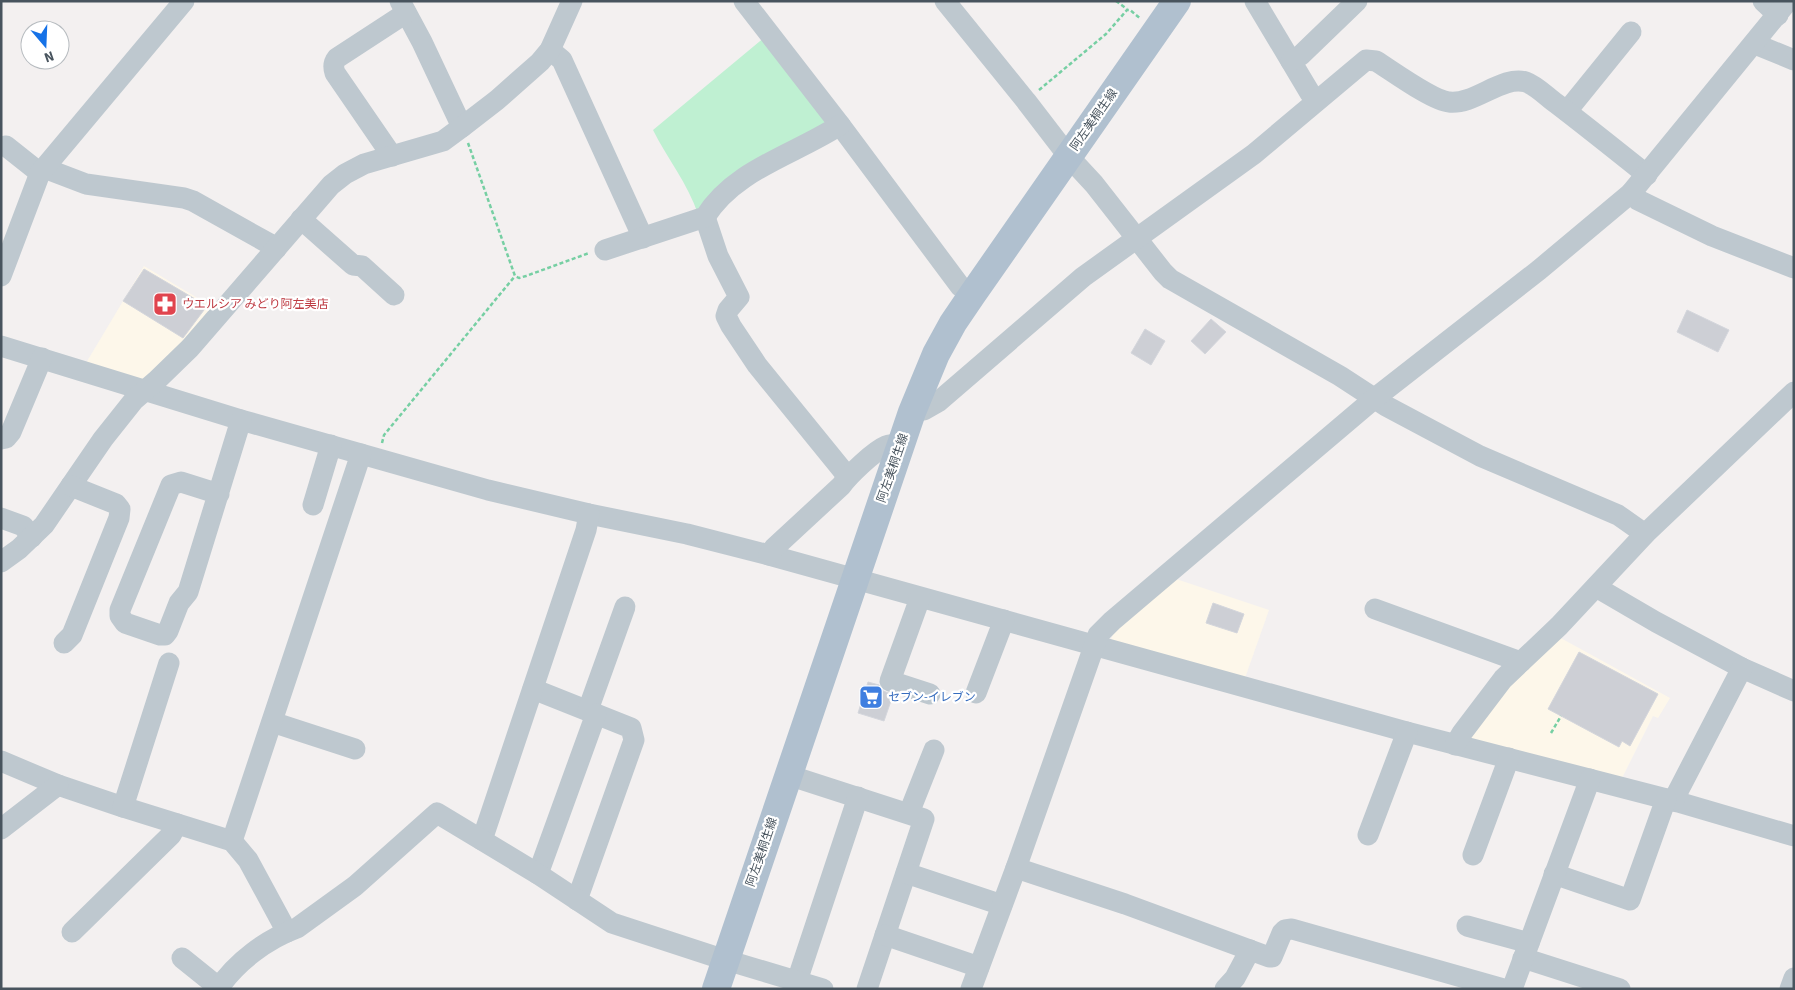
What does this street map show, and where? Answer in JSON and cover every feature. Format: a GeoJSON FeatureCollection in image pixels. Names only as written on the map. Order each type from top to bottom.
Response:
{"type":"FeatureCollection","features":[{"type":"Feature","properties":{"kind":"main road","name":"阿左美桐生線"},"geometry":{"type":"LineString","coordinates":[[716,989],[912,412],[936,354],[953,323],[972,295],[1177,1]]}},
{"type":"Feature","properties":{"kind":"street"},"geometry":{"type":"LineString","coordinates":[[1,276],[42,170],[184,1]]}},
{"type":"Feature","properties":{"kind":"street"},"geometry":{"type":"LineString","coordinates":[[1,562],[32,538],[44,525],[103,439],[134,400],[190,348],[332,185],[345,174],[364,164],[443,141],[462,127],[497,100],[540,62],[550,50],[572,1]]}},
{"type":"Feature","properties":{"kind":"street"},"geometry":{"type":"LineString","coordinates":[[744,1],[840,125],[960,286],[972,295]]}},
{"type":"Feature","properties":{"kind":"street"},"geometry":{"type":"LineString","coordinates":[[945,1],[1163,272],[1178,284],[1386,406],[1480,456],[1618,515],[1645,534]]}},
{"type":"Feature","properties":{"kind":"street"},"geometry":{"type":"LineString","coordinates":[[1255,1],[1310,93],[1317,100]]}},
{"type":"Feature","properties":{"kind":"street"},"geometry":{"type":"LineString","coordinates":[[1291,61],[1301,55],[1357,1]]}},
{"type":"Feature","properties":{"kind":"street"},"geometry":{"type":"LineString","coordinates":[[392,156],[335,73],[333,67],[337,58],[403,5],[462,127]]}},
{"type":"Feature","properties":{"kind":"street"},"geometry":{"type":"LineString","coordinates":[[971,989],[1098,635],[1112,621],[1375,398],[1510,293],[1631,193],[1755,44],[1776,6]]}},
{"type":"Feature","properties":{"kind":"street"},"geometry":{"type":"LineString","coordinates":[[1567,112],[1631,32]]}},
{"type":"Feature","properties":{"kind":"street"},"geometry":{"type":"LineString","coordinates":[[1755,44],[1794,60]]}},
{"type":"Feature","properties":{"kind":"street"},"geometry":{"type":"LineString","coordinates":[[550,50],[562,60],[643,238]]}},
{"type":"Feature","properties":{"kind":"street"},"geometry":{"type":"LineString","coordinates":[[912,412],[924,410],[938,402],[1083,277],[1254,154],[1366,60],[1376,61],[1444,102],[1459,102],[1510,82],[1519,81],[1533,85],[1647,175]]}},
{"type":"Feature","properties":{"kind":"street"},"geometry":{"type":"LineString","coordinates":[[605,250],[705,217],[710,209],[737,182],[840,125]]}},
{"type":"Feature","properties":{"kind":"street"},"geometry":{"type":"LineString","coordinates":[[6,146],[42,170],[86,184],[193,201],[276,249]]}},
{"type":"Feature","properties":{"kind":"street"},"geometry":{"type":"LineString","coordinates":[[1631,193],[1638,200],[1712,236],[1794,268]]}},
{"type":"Feature","properties":{"kind":"street"},"geometry":{"type":"LineString","coordinates":[[705,217],[722,266],[739,297],[728,310],[726,316],[731,326],[757,365],[848,477]]}},
{"type":"Feature","properties":{"kind":"street"},"geometry":{"type":"LineString","coordinates":[[301,219],[353,265],[362,266],[394,295]]}},
{"type":"Feature","properties":{"kind":"street"},"geometry":{"type":"LineString","coordinates":[[1,346],[241,420],[488,490],[589,514],[687,534],[769,555],[1093,646],[1407,732],[1670,800],[1794,836]]}},
{"type":"Feature","properties":{"kind":"street"},"geometry":{"type":"LineString","coordinates":[[1,439],[6,438],[11,432],[42,358]]}},
{"type":"Feature","properties":{"kind":"street"},"geometry":{"type":"LineString","coordinates":[[1455,744],[1503,679],[1559,626],[1645,534],[1794,392]]}},
{"type":"Feature","properties":{"kind":"street"},"geometry":{"type":"LineString","coordinates":[[219,494],[181,482],[171,485],[120,610],[120,616],[125,624],[160,635],[168,631],[179,603],[188,592],[219,494],[241,420]]}},
{"type":"Feature","properties":{"kind":"street"},"geometry":{"type":"LineString","coordinates":[[769,555],[778,544],[841,486],[848,477],[883,447],[902,444]]}},
{"type":"Feature","properties":{"kind":"street"},"geometry":{"type":"LineString","coordinates":[[313,505],[331,445]]}},
{"type":"Feature","properties":{"kind":"street"},"geometry":{"type":"LineString","coordinates":[[232,841],[272,722],[369,456]]}},
{"type":"Feature","properties":{"kind":"street"},"geometry":{"type":"LineString","coordinates":[[64,643],[72,635],[119,518],[120,509],[116,504],[71,486]]}},
{"type":"Feature","properties":{"kind":"street"},"geometry":{"type":"LineString","coordinates":[[482,840],[586,530],[589,514]]}},
{"type":"Feature","properties":{"kind":"street"},"geometry":{"type":"LineString","coordinates":[[1,518],[23,526],[32,538]]}},
{"type":"Feature","properties":{"kind":"street"},"geometry":{"type":"LineString","coordinates":[[1596,587],[1742,668],[1794,691]]}},
{"type":"Feature","properties":{"kind":"street"},"geometry":{"type":"LineString","coordinates":[[920,598],[890,681],[930,694]]}},
{"type":"Feature","properties":{"kind":"street"},"geometry":{"type":"LineString","coordinates":[[538,874],[625,607]]}},
{"type":"Feature","properties":{"kind":"street"},"geometry":{"type":"LineString","coordinates":[[1375,609],[1521,662]]}},
{"type":"Feature","properties":{"kind":"street"},"geometry":{"type":"LineString","coordinates":[[976,693],[1004,620]]}},
{"type":"Feature","properties":{"kind":"street"},"geometry":{"type":"LineString","coordinates":[[123,807],[170,663]]}},
{"type":"Feature","properties":{"kind":"street"},"geometry":{"type":"LineString","coordinates":[[1554,874],[1630,900],[1670,800],[1742,668]]}},
{"type":"Feature","properties":{"kind":"street"},"geometry":{"type":"LineString","coordinates":[[533,689],[630,728],[633,733],[634,740],[577,900]]}},
{"type":"Feature","properties":{"kind":"street"},"geometry":{"type":"LineString","coordinates":[[272,722],[356,749]]}},
{"type":"Feature","properties":{"kind":"street"},"geometry":{"type":"LineString","coordinates":[[1368,835],[1407,732]]}},
{"type":"Feature","properties":{"kind":"street"},"geometry":{"type":"LineString","coordinates":[[909,813],[934,750]]}},
{"type":"Feature","properties":{"kind":"street"},"geometry":{"type":"LineString","coordinates":[[1474,856],[1509,758]]}},
{"type":"Feature","properties":{"kind":"street"},"geometry":{"type":"LineString","coordinates":[[1,761],[123,807],[232,841],[248,860],[287,932]]}},
{"type":"Feature","properties":{"kind":"street"},"geometry":{"type":"LineString","coordinates":[[788,775],[858,796],[924,819],[866,989]]}},
{"type":"Feature","properties":{"kind":"street"},"geometry":{"type":"LineString","coordinates":[[1512,989],[1590,780]]}},
{"type":"Feature","properties":{"kind":"street"},"geometry":{"type":"LineString","coordinates":[[1,829],[58,784]]}},
{"type":"Feature","properties":{"kind":"street"},"geometry":{"type":"LineString","coordinates":[[797,981],[858,796]]}},
{"type":"Feature","properties":{"kind":"street"},"geometry":{"type":"LineString","coordinates":[[182,958],[218,988],[240,962],[287,932],[297,928],[355,886],[436,813],[538,874],[612,923],[823,989]]}},
{"type":"Feature","properties":{"kind":"street"},"geometry":{"type":"LineString","coordinates":[[72,932],[171,835],[177,824]]}},
{"type":"Feature","properties":{"kind":"street"},"geometry":{"type":"LineString","coordinates":[[1016,868],[1125,904],[1272,957],[1282,933],[1285,930],[1292,929],[1504,989]]}},
{"type":"Feature","properties":{"kind":"street"},"geometry":{"type":"LineString","coordinates":[[906,873],[1002,905]]}},
{"type":"Feature","properties":{"kind":"street"},"geometry":{"type":"LineString","coordinates":[[1467,926],[1620,989]]}},
{"type":"Feature","properties":{"kind":"street"},"geometry":{"type":"LineString","coordinates":[[885,935],[979,967]]}},
{"type":"Feature","properties":{"kind":"street"},"geometry":{"type":"LineString","coordinates":[[1225,989],[1235,978],[1250,950]]}},
{"type":"Feature","properties":{"kind":"street"},"geometry":{"type":"LineString","coordinates":[[1790,989],[1794,978]]}},
{"type":"Feature","properties":{"kind":"path"},"geometry":{"type":"LineString","coordinates":[[1116,1],[1127,10],[1130,10],[1155,32]]}},
{"type":"Feature","properties":{"kind":"path"},"geometry":{"type":"LineString","coordinates":[[1026,101],[1106,34],[1127,10]]}},
{"type":"Feature","properties":{"kind":"path"},"geometry":{"type":"LineString","coordinates":[[462,127],[515,276]]}},
{"type":"Feature","properties":{"kind":"path"},"geometry":{"type":"LineString","coordinates":[[515,276],[519,278],[526,276],[598,250],[605,250]]}},
{"type":"Feature","properties":{"kind":"path"},"geometry":{"type":"LineString","coordinates":[[369,456],[384,435],[515,276]]}},
{"type":"Feature","properties":{"kind":"path"},"geometry":{"type":"LineString","coordinates":[[1551,733],[1560,716]]}},
{"type":"Feature","properties":{"kind":"shaded area"},"geometry":{"type":"Polygon","coordinates":[[[144,266],[216,309],[143,380],[86,363],[144,266]]]}},
{"type":"Feature","properties":{"kind":"shaded area"},"geometry":{"type":"Polygon","coordinates":[[[1176,579],[1269,610],[1245,678],[1110,643],[1113,634],[1176,579]]]}},
{"type":"Feature","properties":{"kind":"shaded area"},"geometry":{"type":"Polygon","coordinates":[[[1557,636],[1670,698],[1658,718],[1653,716],[1622,778],[1469,739],[1489,709],[1557,636]]]}},
{"type":"Feature","properties":{"kind":"green space"},"geometry":{"type":"Polygon","coordinates":[[[765,37],[827,119],[820,129],[698,214],[689,192],[653,130],[765,37]]]}},
{"type":"Feature","properties":{"kind":"building"},"geometry":{"type":"Polygon","coordinates":[[[144,269],[207,306],[183,338],[123,301],[144,269]]]}},
{"type":"Feature","properties":{"kind":"building"},"geometry":{"type":"Polygon","coordinates":[[[1687,310],[1729,330],[1718,352],[1677,332],[1687,310]]]}},
{"type":"Feature","properties":{"kind":"building"},"geometry":{"type":"Polygon","coordinates":[[[1211,319],[1226,332],[1205,354],[1191,341],[1211,319]]]}},
{"type":"Feature","properties":{"kind":"building"},"geometry":{"type":"Polygon","coordinates":[[[1145,329],[1165,341],[1151,365],[1131,353],[1145,329]]]}},
{"type":"Feature","properties":{"kind":"building"},"geometry":{"type":"Polygon","coordinates":[[[1213,603],[1244,614],[1237,633],[1206,623],[1213,603]]]}},
{"type":"Feature","properties":{"kind":"building"},"geometry":{"type":"Polygon","coordinates":[[[1579,652],[1658,694],[1630,746],[1622,741],[1619,747],[1548,709],[1579,652]]]}},
{"type":"Feature","properties":{"kind":"building"},"geometry":{"type":"Polygon","coordinates":[[[868,682],[879,685],[881,690],[893,695],[884,721],[858,713],[868,682]]]}},
{"type":"Feature","properties":{"kind":"place","name":"ウエルシア みどり阿左美店"},"geometry":{"type":"Point","coordinates":[165,304]}},
{"type":"Feature","properties":{"kind":"place","name":"セブン-イレブン"},"geometry":{"type":"Point","coordinates":[871,697]}}]}
